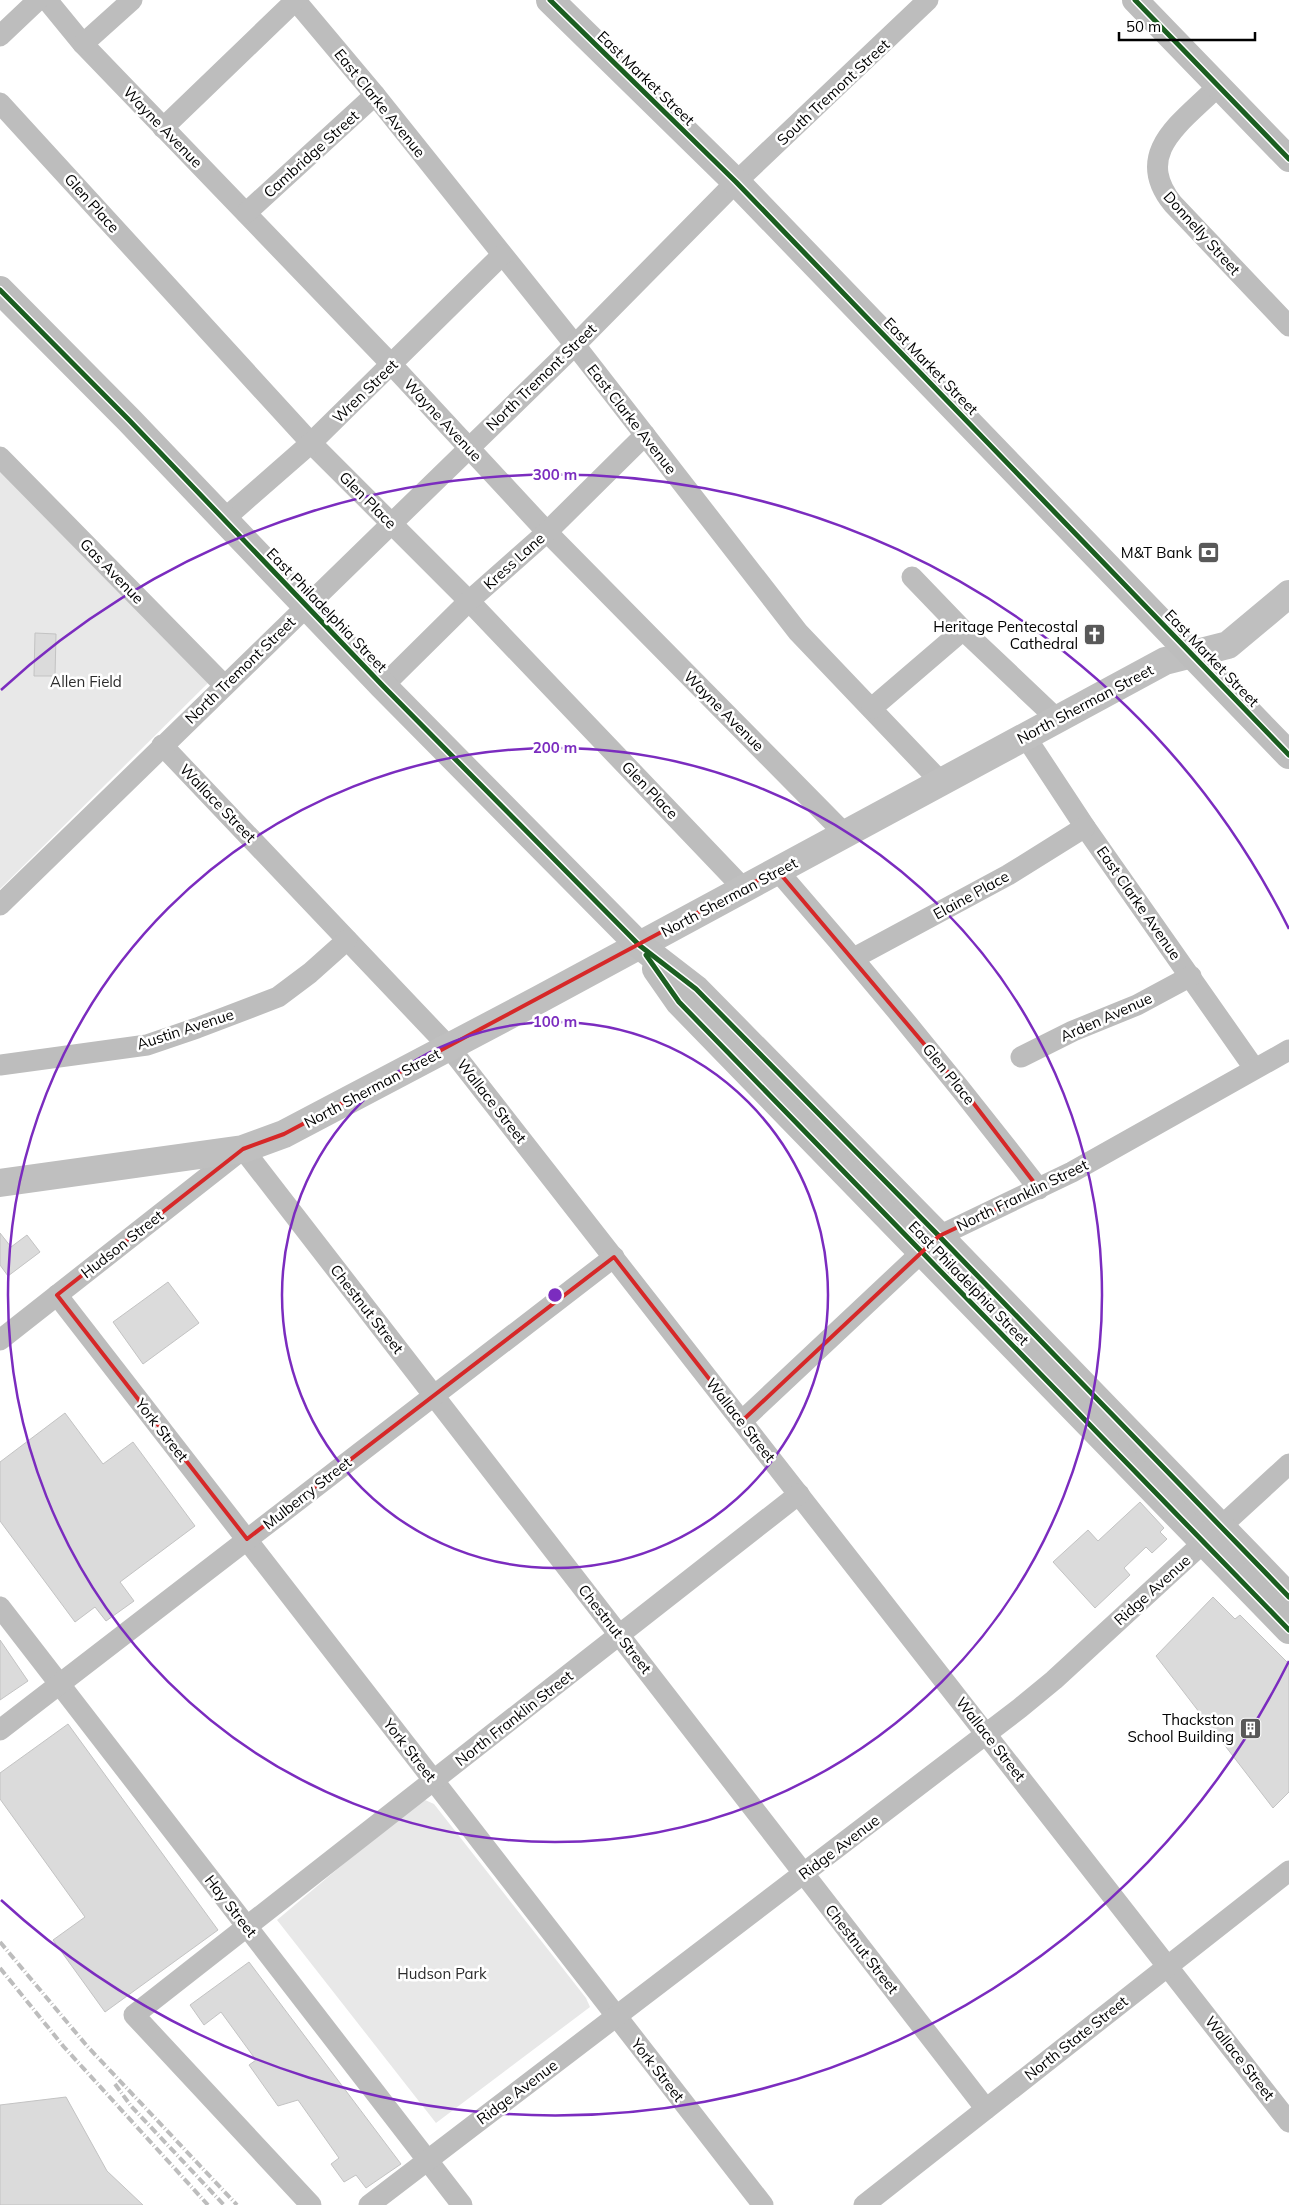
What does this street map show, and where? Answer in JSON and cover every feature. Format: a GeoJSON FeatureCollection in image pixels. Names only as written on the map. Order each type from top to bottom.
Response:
{"type":"FeatureCollection","features":[{"type":"Feature","properties":{"kind":"main road","name":"East Market Street"},"geometry":{"type":"LineString","coordinates":[[550,0],[736,182],[1289,755]]}},
{"type":"Feature","properties":{"kind":"main road","name":"East Philadelphia Street"},"geometry":{"type":"LineString","coordinates":[[0,290],[129,420],[383,686],[639,945],[679,1002],[930,1244],[1213,1535],[1289,1630]]}},
{"type":"Feature","properties":{"kind":"main road","name":"North Sherman Street"},"geometry":{"type":"LineString","coordinates":[[0,1182],[244,1149],[284,1134],[450,1047],[1165,661],[1228,645],[1289,594]]}},
{"type":"Feature","properties":{"kind":"main road","name":"East Philadelphia Street"},"geometry":{"type":"LineString","coordinates":[[1213,1535],[1289,1597]]}},
{"type":"Feature","properties":{"kind":"street"},"geometry":{"type":"LineString","coordinates":[[0,36],[38,0]]}},
{"type":"Feature","properties":{"kind":"street","name":"Wayne Avenue"},"geometry":{"type":"LineString","coordinates":[[47,0],[84,44],[392,365],[547,532],[845,834]]}},
{"type":"Feature","properties":{"kind":"street"},"geometry":{"type":"LineString","coordinates":[[84,44],[132,0]]}},
{"type":"Feature","properties":{"kind":"street"},"geometry":{"type":"LineString","coordinates":[[163,128],[296,0]]}},
{"type":"Feature","properties":{"kind":"street","name":"East Clarke Avenue"},"geometry":{"type":"LineString","coordinates":[[296,0],[375,95],[575,345],[798,632],[941,782]]}},
{"type":"Feature","properties":{"kind":"street","name":"South Tremont Street"},"geometry":{"type":"LineString","coordinates":[[736,182],[928,0]]}},
{"type":"Feature","properties":{"kind":"street"},"geometry":{"type":"LineString","coordinates":[[1135,0],[1289,159]]}},
{"type":"Feature","properties":{"kind":"street","name":"Donnelly Street"},"geometry":{"type":"LineString","coordinates":[[1218,86],[1162,144],[1156,165],[1162,191],[1172,204],[1289,326]]}},
{"type":"Feature","properties":{"kind":"street","name":"Cambridge Street"},"geometry":{"type":"LineString","coordinates":[[246,213],[375,95]]}},
{"type":"Feature","properties":{"kind":"street","name":"Glen Place"},"geometry":{"type":"LineString","coordinates":[[0,102],[311,443],[469,601],[744,889]]}},
{"type":"Feature","properties":{"kind":"street","name":"North Tremont Street"},"geometry":{"type":"LineString","coordinates":[[0,905],[162,745],[575,345],[736,182]]}},
{"type":"Feature","properties":{"kind":"street","name":"Wren Street"},"geometry":{"type":"LineString","coordinates":[[223,520],[311,443],[502,255]]}},
{"type":"Feature","properties":{"kind":"street","name":"Kress Lane"},"geometry":{"type":"LineString","coordinates":[[383,686],[469,601],[547,532],[645,436]]}},
{"type":"Feature","properties":{"kind":"street","name":"Gas Avenue"},"geometry":{"type":"LineString","coordinates":[[0,457],[224,685]]}},
{"type":"Feature","properties":{"kind":"street"},"geometry":{"type":"LineString","coordinates":[[912,577],[963,630],[1057,719]]}},
{"type":"Feature","properties":{"kind":"street"},"geometry":{"type":"LineString","coordinates":[[872,708],[963,630]]}},
{"type":"Feature","properties":{"kind":"street","name":"East Clarke Avenue"},"geometry":{"type":"LineString","coordinates":[[1025,736],[1085,827],[1254,1068]]}},
{"type":"Feature","properties":{"kind":"street","name":"Wallace Street"},"geometry":{"type":"LineString","coordinates":[[162,745],[450,1047],[1289,2122]]}},
{"type":"Feature","properties":{"kind":"street","name":"Elaine Place"},"geometry":{"type":"LineString","coordinates":[[854,958],[1008,875],[1085,827]]}},
{"type":"Feature","properties":{"kind":"street","name":"Glen Place"},"geometry":{"type":"LineString","coordinates":[[777,870],[854,958],[968,1096],[1039,1189]]}},
{"type":"Feature","properties":{"kind":"street","name":"Austin Avenue"},"geometry":{"type":"LineString","coordinates":[[0,1065],[148,1045],[196,1028],[278,997],[310,973],[348,940]]}},
{"type":"Feature","properties":{"kind":"street","name":"Arden Avenue"},"geometry":{"type":"LineString","coordinates":[[1021,1058],[1073,1031],[1137,1006],[1191,976]]}},
{"type":"Feature","properties":{"kind":"street","name":"North Franklin Street"},"geometry":{"type":"LineString","coordinates":[[742,1421],[930,1244],[1039,1189],[1289,1050]]}},
{"type":"Feature","properties":{"kind":"street","name":"Hudson Street"},"geometry":{"type":"LineString","coordinates":[[0,1340],[244,1149]]}},
{"type":"Feature","properties":{"kind":"street","name":"Chestnut Street"},"geometry":{"type":"LineString","coordinates":[[244,1149],[986,2109]]}},
{"type":"Feature","properties":{"kind":"street","name":"Mulberry Street"},"geometry":{"type":"LineString","coordinates":[[0,1730],[614,1257]]}},
{"type":"Feature","properties":{"kind":"street","name":"York Street"},"geometry":{"type":"LineString","coordinates":[[57,1295],[763,2205]]}},
{"type":"Feature","properties":{"kind":"street","name":"Ridge Avenue"},"geometry":{"type":"LineString","coordinates":[[369,2205],[987,1734],[1054,1680],[1289,1464]]}},
{"type":"Feature","properties":{"kind":"street","name":"North Franklin Street"},"geometry":{"type":"LineString","coordinates":[[310,2205],[134,2015],[799,1494]]}},
{"type":"Feature","properties":{"kind":"street","name":"Hay Street"},"geometry":{"type":"LineString","coordinates":[[0,1607],[462,2205]]}},
{"type":"Feature","properties":{"kind":"street","name":"North State Street"},"geometry":{"type":"LineString","coordinates":[[864,2205],[1289,1872]]}},
{"type":"Feature","properties":{"kind":"highlighted area"},"geometry":{"type":"Polygon","coordinates":[[[777,870],[968,1096],[1039,1189],[939,1236],[742,1421],[614,1257],[247,1539],[57,1295],[243,1149],[284,1134],[777,870]]]}},
{"type":"Feature","properties":{"kind":"green space","name":"Allen Field"},"geometry":{"type":"Polygon","coordinates":[[[0,470],[208,683],[0,889],[0,470]]]}},
{"type":"Feature","properties":{"kind":"green space","name":"Hudson Park"},"geometry":{"type":"Polygon","coordinates":[[[425,1800],[434,1804],[586,1998],[590,2007],[436,2123],[277,1920],[405,1812],[425,1800]]]}},
{"type":"Feature","properties":{"kind":"building"},"geometry":{"type":"Polygon","coordinates":[[[35,633],[56,634],[55,676],[34,676],[35,633]]]}},
{"type":"Feature","properties":{"kind":"building"},"geometry":{"type":"Polygon","coordinates":[[[0,1233],[11,1247],[27,1235],[40,1252],[8,1276],[0,1265],[0,1233]]]}},
{"type":"Feature","properties":{"kind":"building"},"geometry":{"type":"Polygon","coordinates":[[[168,1282],[199,1323],[143,1364],[113,1322],[168,1282]]]}},
{"type":"Feature","properties":{"kind":"building"},"geometry":{"type":"Polygon","coordinates":[[[65,1413],[103,1464],[133,1442],[195,1526],[120,1582],[134,1601],[106,1621],[95,1607],[75,1622],[0,1521],[0,1462],[65,1413]]]}},
{"type":"Feature","properties":{"kind":"building"},"geometry":{"type":"Polygon","coordinates":[[[1140,1502],[1164,1528],[1160,1532],[1167,1539],[1152,1553],[1146,1547],[1124,1568],[1130,1575],[1095,1608],[1053,1562],[1088,1530],[1098,1541],[1140,1502]]]}},
{"type":"Feature","properties":{"kind":"building","name":"Thackston School Building"},"geometry":{"type":"Polygon","coordinates":[[[1213,1597],[1235,1619],[1240,1615],[1289,1664],[1289,1792],[1273,1808],[1156,1656],[1213,1597]]]}},
{"type":"Feature","properties":{"kind":"building"},"geometry":{"type":"Polygon","coordinates":[[[0,1640],[28,1681],[0,1700],[0,1640]]]}},
{"type":"Feature","properties":{"kind":"building"},"geometry":{"type":"Polygon","coordinates":[[[68,1724],[218,1930],[105,2012],[53,1940],[85,1917],[0,1799],[0,1773],[68,1724]]]}},
{"type":"Feature","properties":{"kind":"building"},"geometry":{"type":"Polygon","coordinates":[[[249,1962],[401,2164],[366,2188],[356,2175],[344,2182],[331,2164],[339,2158],[298,2100],[278,2106],[249,2065],[256,2060],[221,2012],[204,2025],[190,2005],[249,1962]]]}},
{"type":"Feature","properties":{"kind":"building"},"geometry":{"type":"Polygon","coordinates":[[[66,2097],[107,2171],[143,2205],[0,2205],[0,2105],[66,2097]]]}},
{"type":"Feature","properties":{"kind":"railway"},"geometry":{"type":"LineString","coordinates":[[0,1942],[87,2046],[237,2205]]}},
{"type":"Feature","properties":{"kind":"railway"},"geometry":{"type":"LineString","coordinates":[[0,1968],[64,2047],[208,2205]]}},
{"type":"Feature","properties":{"kind":"railway"},"geometry":{"type":"LineString","coordinates":[[115,2084],[131,2106],[224,2205]]}},
{"type":"Feature","properties":{"kind":"cycle path"},"geometry":{"type":"LineString","coordinates":[[550,0],[736,182],[1289,755]]}},
{"type":"Feature","properties":{"kind":"cycle path"},"geometry":{"type":"LineString","coordinates":[[1135,0],[1289,159]]}},
{"type":"Feature","properties":{"kind":"cycle path"},"geometry":{"type":"LineString","coordinates":[[0,290],[129,420],[383,686],[639,945],[696,989],[1289,1597]]}},
{"type":"Feature","properties":{"kind":"cycle path"},"geometry":{"type":"LineString","coordinates":[[646,955],[679,1002],[1289,1630]]}},
{"type":"Feature","properties":{"kind":"place","name":"M&T Bank"},"geometry":{"type":"Point","coordinates":[1208,552]}},
{"type":"Feature","properties":{"kind":"place","name":"Heritage Pentecostal Cathedral"},"geometry":{"type":"Point","coordinates":[1094,635]}},
{"type":"Feature","properties":{"kind":"place","name":"Thackston School Building"},"geometry":{"type":"Point","coordinates":[1250,1728]}}]}
